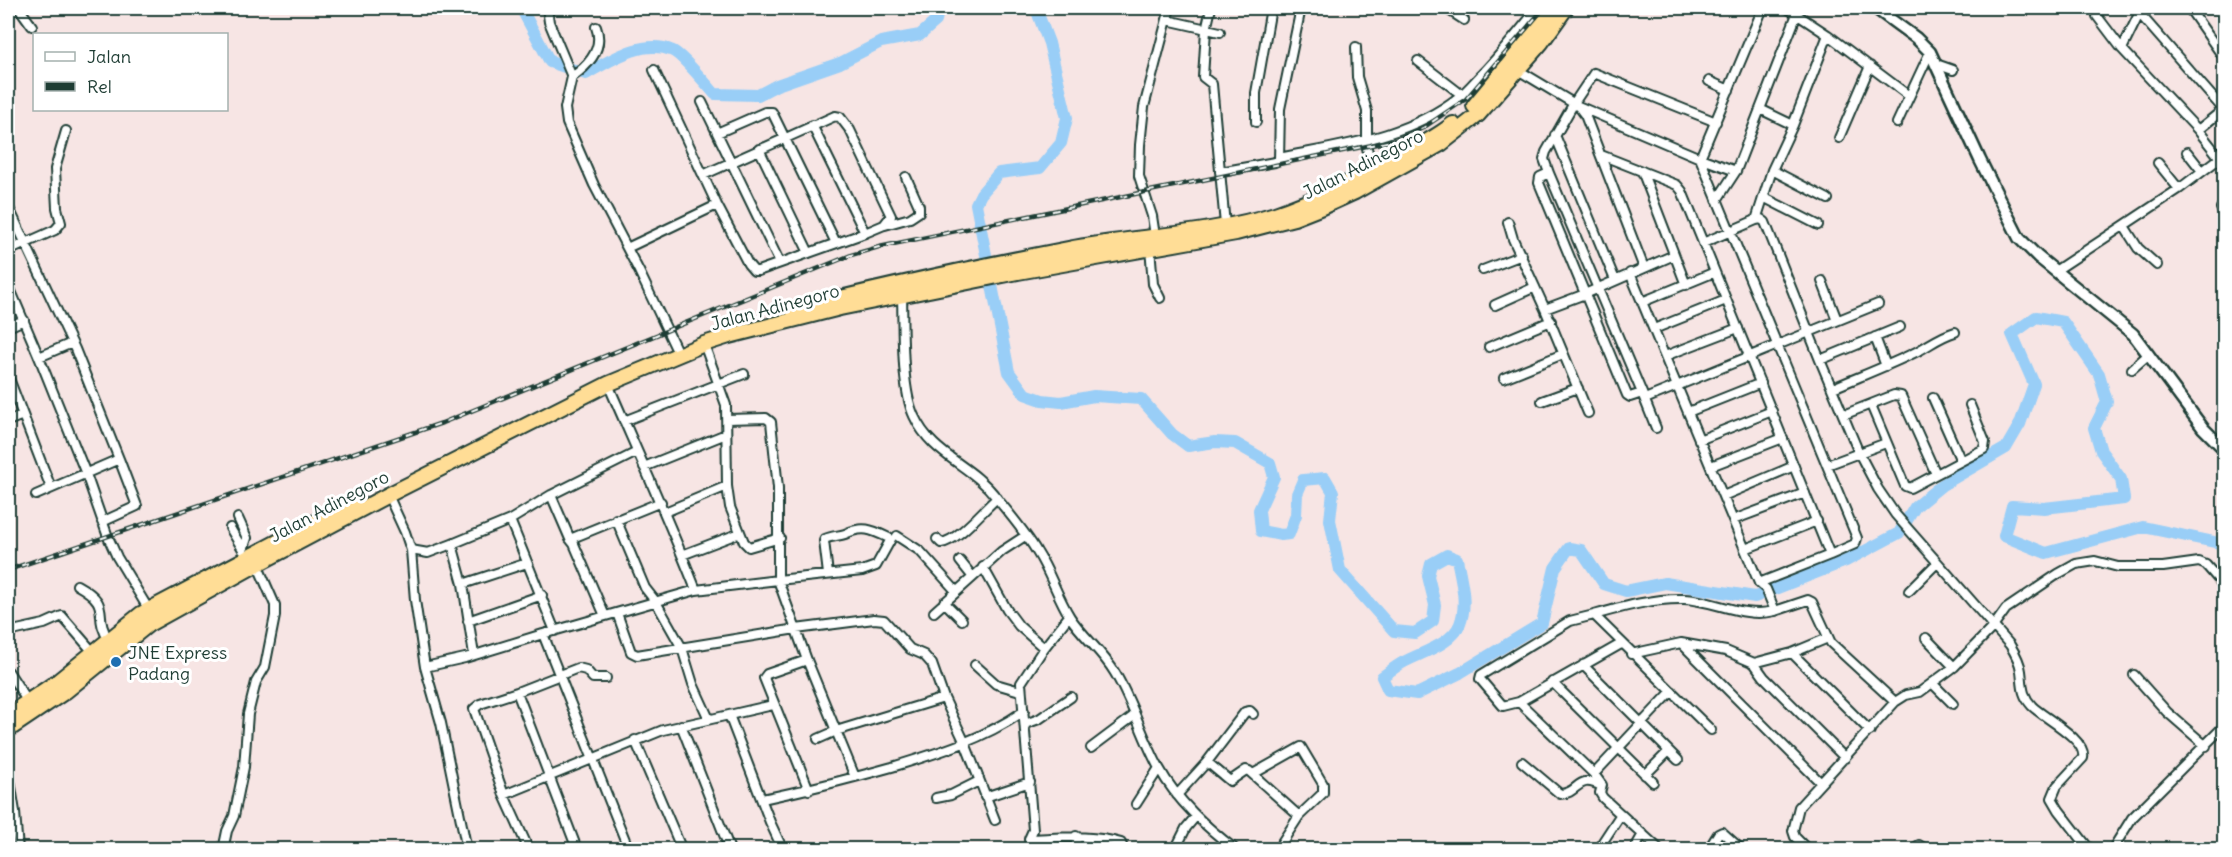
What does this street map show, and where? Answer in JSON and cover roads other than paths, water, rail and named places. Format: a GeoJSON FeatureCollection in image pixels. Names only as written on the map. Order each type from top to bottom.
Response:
{"type":"FeatureCollection","features":[{"type":"Feature","properties":{"kind":"highway"},"geometry":{"type":"LineString","coordinates":[[1203,234],[1225,225],[1273,214],[1310,201],[1441,132],[1473,107],[1555,8]]}},
{"type":"Feature","properties":{"kind":"highway","name":"Jalan Adinegoro"},"geometry":{"type":"LineString","coordinates":[[8,715],[58,681],[149,610],[594,381],[675,347],[736,325],[1016,266],[1071,249],[1153,242],[1264,227],[1294,218],[1355,192],[1441,144],[1478,115],[1541,43],[1566,8]]}},
{"type":"Feature","properties":{"kind":"highway","name":"Jalan Adinegoro"},"geometry":{"type":"LineString","coordinates":[[331,518],[388,495],[608,384],[704,345],[839,303],[902,295],[967,276]]}},
{"type":"Feature","properties":{"kind":"highway","name":"Jalan Adinegoro"},"geometry":{"type":"LineString","coordinates":[[8,730],[66,691],[149,624],[249,557]]}},
{"type":"Feature","properties":{"kind":"street"},"geometry":{"type":"LineString","coordinates":[[19,8],[32,26]]}},
{"type":"Feature","properties":{"kind":"street"},"geometry":{"type":"LineString","coordinates":[[547,8],[549,22],[572,74],[565,108],[567,123],[594,185],[675,347]]}},
{"type":"Feature","properties":{"kind":"street"},"geometry":{"type":"LineString","coordinates":[[1160,298],[1153,284],[1152,216],[1138,169],[1144,107],[1170,8]]}},
{"type":"Feature","properties":{"kind":"street"},"geometry":{"type":"LineString","coordinates":[[1211,8],[1206,30],[1203,77],[1212,84],[1225,225]]}},
{"type":"Feature","properties":{"kind":"street"},"geometry":{"type":"LineString","coordinates":[[1256,122],[1256,93],[1271,8]]}},
{"type":"Feature","properties":{"kind":"street"},"geometry":{"type":"LineString","coordinates":[[1280,158],[1280,109],[1301,8]]}},
{"type":"Feature","properties":{"kind":"street"},"geometry":{"type":"LineString","coordinates":[[1446,8],[1464,20]]}},
{"type":"Feature","properties":{"kind":"street"},"geometry":{"type":"LineString","coordinates":[[1220,172],[1366,141],[1398,132],[1438,112],[1462,95],[1538,8]]}},
{"type":"Feature","properties":{"kind":"street"},"geometry":{"type":"LineString","coordinates":[[1762,586],[1855,544],[1857,538],[1700,158],[1763,8]]}},
{"type":"Feature","properties":{"kind":"street"},"geometry":{"type":"LineString","coordinates":[[1787,8],[1828,35],[1909,96]]}},
{"type":"Feature","properties":{"kind":"street"},"geometry":{"type":"LineString","coordinates":[[1875,8],[1916,38],[1930,52],[2013,229],[2026,246],[2140,342],[2203,428],[2224,449]]}},
{"type":"Feature","properties":{"kind":"street"},"geometry":{"type":"LineString","coordinates":[[2055,271],[2223,159],[2122,49],[2097,16],[2096,8]]}},
{"type":"Feature","properties":{"kind":"street"},"geometry":{"type":"LineString","coordinates":[[2188,8],[2224,58]]}},
{"type":"Feature","properties":{"kind":"street"},"geometry":{"type":"LineString","coordinates":[[2122,49],[2140,10],[2224,109],[2198,130]]}},
{"type":"Feature","properties":{"kind":"street"},"geometry":{"type":"LineString","coordinates":[[1717,200],[1736,171],[1797,14]]}},
{"type":"Feature","properties":{"kind":"street"},"geometry":{"type":"LineString","coordinates":[[1167,20],[1220,32]]}},
{"type":"Feature","properties":{"kind":"street"},"geometry":{"type":"LineString","coordinates":[[572,74],[588,62],[598,48],[600,38],[596,27]]}},
{"type":"Feature","properties":{"kind":"street"},"geometry":{"type":"LineString","coordinates":[[1756,220],[1772,170],[1793,125],[1828,35]]}},
{"type":"Feature","properties":{"kind":"street"},"geometry":{"type":"LineString","coordinates":[[1356,47],[1357,77],[1368,121],[1366,141],[1372,170]]}},
{"type":"Feature","properties":{"kind":"street"},"geometry":{"type":"LineString","coordinates":[[1898,123],[1930,52]]}},
{"type":"Feature","properties":{"kind":"street"},"geometry":{"type":"LineString","coordinates":[[1418,61],[1462,95]]}},
{"type":"Feature","properties":{"kind":"street"},"geometry":{"type":"LineString","coordinates":[[1936,64],[1953,70]]}},
{"type":"Feature","properties":{"kind":"street"},"geometry":{"type":"LineString","coordinates":[[1839,138],[1870,66]]}},
{"type":"Feature","properties":{"kind":"street"},"geometry":{"type":"LineString","coordinates":[[654,70],[717,205],[751,269],[758,271],[884,225],[910,218],[919,212],[919,206],[906,177]]}},
{"type":"Feature","properties":{"kind":"street"},"geometry":{"type":"LineString","coordinates":[[1518,70],[1576,105],[1736,171]]}},
{"type":"Feature","properties":{"kind":"street"},"geometry":{"type":"LineString","coordinates":[[1639,396],[1591,291],[1545,175],[1544,156],[1594,73],[1716,123]]}},
{"type":"Feature","properties":{"kind":"street"},"geometry":{"type":"LineString","coordinates":[[1709,81],[1730,90]]}},
{"type":"Feature","properties":{"kind":"street"},"geometry":{"type":"LineString","coordinates":[[702,102],[780,263]]}},
{"type":"Feature","properties":{"kind":"street"},"geometry":{"type":"LineString","coordinates":[[1576,105],[1585,115],[1644,268]]}},
{"type":"Feature","properties":{"kind":"street"},"geometry":{"type":"LineString","coordinates":[[1760,110],[1793,125]]}},
{"type":"Feature","properties":{"kind":"street"},"geometry":{"type":"LineString","coordinates":[[717,133],[769,111],[775,116],[836,243]]}},
{"type":"Feature","properties":{"kind":"street"},"geometry":{"type":"LineString","coordinates":[[703,174],[835,116],[843,121],[890,213],[890,220],[884,225]]}},
{"type":"Feature","properties":{"kind":"street"},"geometry":{"type":"LineString","coordinates":[[812,125],[866,233]]}},
{"type":"Feature","properties":{"kind":"street"},"geometry":{"type":"LineString","coordinates":[[8,251],[55,230],[61,223],[57,208],[55,169],[66,131]]}},
{"type":"Feature","properties":{"kind":"street"},"geometry":{"type":"LineString","coordinates":[[1555,135],[1615,280]]}},
{"type":"Feature","properties":{"kind":"street"},"geometry":{"type":"LineString","coordinates":[[759,149],[809,253]]}},
{"type":"Feature","properties":{"kind":"street"},"geometry":{"type":"LineString","coordinates":[[2187,152],[2202,171]]}},
{"type":"Feature","properties":{"kind":"street"},"geometry":{"type":"LineString","coordinates":[[1600,155],[1680,188],[1830,555]]}},
{"type":"Feature","properties":{"kind":"street"},"geometry":{"type":"LineString","coordinates":[[2158,163],[2179,189]]}},
{"type":"Feature","properties":{"kind":"street"},"geometry":{"type":"LineString","coordinates":[[1772,170],[1828,199]]}},
{"type":"Feature","properties":{"kind":"street"},"geometry":{"type":"LineString","coordinates":[[1642,171],[1686,285]]}},
{"type":"Feature","properties":{"kind":"street"},"geometry":{"type":"LineString","coordinates":[[1545,175],[1539,183],[1656,428]]}},
{"type":"Feature","properties":{"kind":"street"},"geometry":{"type":"LineString","coordinates":[[1763,197],[1818,225]]}},
{"type":"Feature","properties":{"kind":"street"},"geometry":{"type":"LineString","coordinates":[[2224,203],[2221,208],[2224,214]]}},
{"type":"Feature","properties":{"kind":"street"},"geometry":{"type":"LineString","coordinates":[[627,248],[717,205]]}},
{"type":"Feature","properties":{"kind":"street"},"geometry":{"type":"LineString","coordinates":[[8,206],[72,343],[137,506],[102,522]]}},
{"type":"Feature","properties":{"kind":"street"},"geometry":{"type":"LineString","coordinates":[[1703,243],[1756,220],[1761,219],[1765,222],[1859,453],[1878,489],[1895,514],[2010,645],[2018,659],[2024,696],[2033,707],[2069,734],[2084,752],[2083,758],[2053,792],[2052,798],[2090,849]]}},
{"type":"Feature","properties":{"kind":"street"},"geometry":{"type":"LineString","coordinates":[[1508,222],[1588,413]]}},
{"type":"Feature","properties":{"kind":"street"},"geometry":{"type":"LineString","coordinates":[[2124,226],[2138,248],[2157,265]]}},
{"type":"Feature","properties":{"kind":"street"},"geometry":{"type":"LineString","coordinates":[[1483,270],[1522,255]]}},
{"type":"Feature","properties":{"kind":"street"},"geometry":{"type":"LineString","coordinates":[[1545,309],[1674,255]]}},
{"type":"Feature","properties":{"kind":"street"},"geometry":{"type":"LineString","coordinates":[[1642,302],[1715,272]]}},
{"type":"Feature","properties":{"kind":"street"},"geometry":{"type":"LineString","coordinates":[[1630,273],[1745,549],[1775,611]]}},
{"type":"Feature","properties":{"kind":"street"},"geometry":{"type":"LineString","coordinates":[[1822,281],[1837,320]]}},
{"type":"Feature","properties":{"kind":"street"},"geometry":{"type":"LineString","coordinates":[[8,285],[86,474],[102,522],[117,557],[149,610]]}},
{"type":"Feature","properties":{"kind":"street"},"geometry":{"type":"LineString","coordinates":[[1495,305],[1535,286]]}},
{"type":"Feature","properties":{"kind":"street"},"geometry":{"type":"LineString","coordinates":[[902,295],[907,396],[914,418],[924,435],[935,447],[989,487],[1037,551],[1069,616],[1104,655],[1136,715],[1159,768],[1176,795],[1196,816],[1236,849]]}},
{"type":"Feature","properties":{"kind":"street"},"geometry":{"type":"LineString","coordinates":[[1654,329],[1726,300]]}},
{"type":"Feature","properties":{"kind":"street"},"geometry":{"type":"LineString","coordinates":[[1639,396],[1677,385],[1808,330],[1878,304]]}},
{"type":"Feature","properties":{"kind":"street"},"geometry":{"type":"LineString","coordinates":[[8,327],[24,320]]}},
{"type":"Feature","properties":{"kind":"street"},"geometry":{"type":"LineString","coordinates":[[1489,347],[1551,321]]}},
{"type":"Feature","properties":{"kind":"street"},"geometry":{"type":"LineString","coordinates":[[1820,360],[1900,327]]}},
{"type":"Feature","properties":{"kind":"street"},"geometry":{"type":"LineString","coordinates":[[1665,356],[1738,328]]}},
{"type":"Feature","properties":{"kind":"street"},"geometry":{"type":"LineString","coordinates":[[1833,388],[1921,350],[1943,336],[1955,332]]}},
{"type":"Feature","properties":{"kind":"street"},"geometry":{"type":"LineString","coordinates":[[1875,337],[1886,366]]}},
{"type":"Feature","properties":{"kind":"street"},"geometry":{"type":"LineString","coordinates":[[39,357],[72,343]]}},
{"type":"Feature","properties":{"kind":"street"},"geometry":{"type":"LineString","coordinates":[[704,345],[726,405],[727,486],[730,507],[740,533],[749,547],[780,538]]}},
{"type":"Feature","properties":{"kind":"street"},"geometry":{"type":"LineString","coordinates":[[1504,378],[1563,354]]}},
{"type":"Feature","properties":{"kind":"street"},"geometry":{"type":"LineString","coordinates":[[2132,369],[2149,354]]}},
{"type":"Feature","properties":{"kind":"street"},"geometry":{"type":"LineString","coordinates":[[624,421],[744,374]]}},
{"type":"Feature","properties":{"kind":"street"},"geometry":{"type":"LineString","coordinates":[[8,376],[51,488]]}},
{"type":"Feature","properties":{"kind":"street"},"geometry":{"type":"LineString","coordinates":[[1688,412],[1761,383]]}},
{"type":"Feature","properties":{"kind":"street"},"geometry":{"type":"LineString","coordinates":[[608,384],[661,502],[696,590]]}},
{"type":"Feature","properties":{"kind":"street"},"geometry":{"type":"LineString","coordinates":[[1542,401],[1578,388]]}},
{"type":"Feature","properties":{"kind":"street"},"geometry":{"type":"LineString","coordinates":[[1843,415],[1894,395],[1901,396],[1936,474]]}},
{"type":"Feature","properties":{"kind":"street"},"geometry":{"type":"LineString","coordinates":[[1934,398],[1961,461]]}},
{"type":"Feature","properties":{"kind":"street"},"geometry":{"type":"LineString","coordinates":[[1871,405],[1908,488],[1986,446],[1970,405]]}},
{"type":"Feature","properties":{"kind":"street"},"geometry":{"type":"LineString","coordinates":[[1699,440],[1772,411]]}},
{"type":"Feature","properties":{"kind":"street"},"geometry":{"type":"LineString","coordinates":[[8,421],[23,415]]}},
{"type":"Feature","properties":{"kind":"street"},"geometry":{"type":"LineString","coordinates":[[727,419],[766,418],[771,422],[778,488],[780,538],[778,580],[807,660],[855,777]]}},
{"type":"Feature","properties":{"kind":"street"},"geometry":{"type":"LineString","coordinates":[[644,467],[726,434]]}},
{"type":"Feature","properties":{"kind":"street"},"geometry":{"type":"LineString","coordinates":[[1711,466],[1783,438]]}},
{"type":"Feature","properties":{"kind":"street"},"geometry":{"type":"LineString","coordinates":[[1827,465],[1887,443]]}},
{"type":"Feature","properties":{"kind":"street"},"geometry":{"type":"LineString","coordinates":[[411,550],[428,553],[510,520],[551,495],[637,452]]}},
{"type":"Feature","properties":{"kind":"street"},"geometry":{"type":"LineString","coordinates":[[36,495],[119,459]]}},
{"type":"Feature","properties":{"kind":"street"},"geometry":{"type":"LineString","coordinates":[[1723,496],[1794,466]]}},
{"type":"Feature","properties":{"kind":"street"},"geometry":{"type":"LineString","coordinates":[[665,513],[727,486]]}},
{"type":"Feature","properties":{"kind":"street"},"geometry":{"type":"LineString","coordinates":[[1733,520],[1805,493]]}},
{"type":"Feature","properties":{"kind":"street"},"geometry":{"type":"LineString","coordinates":[[388,495],[411,550],[417,619],[425,668],[441,723],[467,849]]}},
{"type":"Feature","properties":{"kind":"street"},"geometry":{"type":"LineString","coordinates":[[551,495],[605,616]]}},
{"type":"Feature","properties":{"kind":"street"},"geometry":{"type":"LineString","coordinates":[[937,539],[941,543],[947,542],[997,498]]}},
{"type":"Feature","properties":{"kind":"street"},"geometry":{"type":"LineString","coordinates":[[570,539],[661,502]]}},
{"type":"Feature","properties":{"kind":"street"},"geometry":{"type":"LineString","coordinates":[[238,518],[247,537],[249,557]]}},
{"type":"Feature","properties":{"kind":"street"},"geometry":{"type":"LineString","coordinates":[[616,519],[645,588],[656,602],[682,648],[693,684],[709,719]]}},
{"type":"Feature","properties":{"kind":"street"},"geometry":{"type":"LineString","coordinates":[[510,520],[555,631]]}},
{"type":"Feature","properties":{"kind":"street"},"geometry":{"type":"LineString","coordinates":[[1745,549],[1816,521]]}},
{"type":"Feature","properties":{"kind":"street"},"geometry":{"type":"LineString","coordinates":[[223,849],[227,831],[234,816],[245,764],[248,714],[256,682],[265,667],[275,616],[275,605],[230,528]]}},
{"type":"Feature","properties":{"kind":"street"},"geometry":{"type":"LineString","coordinates":[[425,668],[696,590],[862,571],[876,566],[891,539],[872,529],[851,529],[844,534],[825,539],[828,574]]}},
{"type":"Feature","properties":{"kind":"street"},"geometry":{"type":"LineString","coordinates":[[682,555],[740,533]]}},
{"type":"Feature","properties":{"kind":"street"},"geometry":{"type":"LineString","coordinates":[[897,536],[920,551],[956,591]]}},
{"type":"Feature","properties":{"kind":"street"},"geometry":{"type":"LineString","coordinates":[[934,612],[972,576],[1002,551],[1025,536]]}},
{"type":"Feature","properties":{"kind":"street"},"geometry":{"type":"LineString","coordinates":[[452,544],[463,584],[474,655]]}},
{"type":"Feature","properties":{"kind":"street"},"geometry":{"type":"LineString","coordinates":[[960,561],[972,576]]}},
{"type":"Feature","properties":{"kind":"street"},"geometry":{"type":"LineString","coordinates":[[1808,849],[1795,837],[1793,831],[1795,817],[1799,807],[1820,782],[1845,758],[1895,702],[1906,695],[1918,693],[1954,667],[1993,627],[2006,609],[2067,568],[2090,561],[2122,567],[2163,567],[2199,561],[2206,565],[2224,586]]}},
{"type":"Feature","properties":{"kind":"street"},"geometry":{"type":"LineString","coordinates":[[463,584],[527,563]]}},
{"type":"Feature","properties":{"kind":"street"},"geometry":{"type":"LineString","coordinates":[[1909,591],[1937,563]]}},
{"type":"Feature","properties":{"kind":"street"},"geometry":{"type":"LineString","coordinates":[[983,567],[1007,610],[1019,626],[1044,648]]}},
{"type":"Feature","properties":{"kind":"street"},"geometry":{"type":"LineString","coordinates":[[77,585],[99,603],[103,632],[109,640]]}},
{"type":"Feature","properties":{"kind":"street"},"geometry":{"type":"LineString","coordinates":[[468,621],[542,595]]}},
{"type":"Feature","properties":{"kind":"street"},"geometry":{"type":"LineString","coordinates":[[1622,644],[1519,702],[1503,706],[1480,679],[1481,675],[1570,621],[1594,615],[1641,604],[1686,599],[1757,614],[1810,601],[1828,639],[1895,702]]}},
{"type":"Feature","properties":{"kind":"street"},"geometry":{"type":"LineString","coordinates":[[944,602],[962,620]]}},
{"type":"Feature","properties":{"kind":"street"},"geometry":{"type":"LineString","coordinates":[[617,613],[633,654],[796,629],[874,619],[884,620],[910,649],[928,658],[995,820]]}},
{"type":"Feature","properties":{"kind":"street"},"geometry":{"type":"LineString","coordinates":[[1594,615],[1631,654],[1711,730]]}},
{"type":"Feature","properties":{"kind":"street"},"geometry":{"type":"LineString","coordinates":[[8,632],[44,624],[62,616],[93,652]]}},
{"type":"Feature","properties":{"kind":"street"},"geometry":{"type":"LineString","coordinates":[[1030,849],[1029,839],[1033,830],[1030,782],[1020,692],[1023,678],[1069,616]]}},
{"type":"Feature","properties":{"kind":"street"},"geometry":{"type":"LineString","coordinates":[[543,634],[629,849]]}},
{"type":"Feature","properties":{"kind":"street"},"geometry":{"type":"LineString","coordinates":[[1926,638],[1954,667]]}},
{"type":"Feature","properties":{"kind":"street"},"geometry":{"type":"LineString","coordinates":[[1754,663],[1792,654],[1828,639]]}},
{"type":"Feature","properties":{"kind":"street"},"geometry":{"type":"LineString","coordinates":[[1631,654],[1657,646],[1681,643],[1726,651],[1754,663],[1764,677],[1845,758]]}},
{"type":"Feature","properties":{"kind":"street"},"geometry":{"type":"LineString","coordinates":[[1681,643],[1820,782]]}},
{"type":"Feature","properties":{"kind":"street"},"geometry":{"type":"LineString","coordinates":[[1792,654],[1870,731]]}},
{"type":"Feature","properties":{"kind":"street"},"geometry":{"type":"LineString","coordinates":[[807,660],[765,676],[773,705],[809,790]]}},
{"type":"Feature","properties":{"kind":"street"},"geometry":{"type":"LineString","coordinates":[[975,665],[996,684],[1020,692]]}},
{"type":"Feature","properties":{"kind":"street"},"geometry":{"type":"LineString","coordinates":[[1583,665],[1678,760]]}},
{"type":"Feature","properties":{"kind":"street"},"geometry":{"type":"LineString","coordinates":[[530,849],[504,795],[474,709],[480,704],[517,693],[560,674],[582,668],[593,678],[606,678]]}},
{"type":"Feature","properties":{"kind":"street"},"geometry":{"type":"LineString","coordinates":[[8,671],[28,702]]}},
{"type":"Feature","properties":{"kind":"street"},"geometry":{"type":"LineString","coordinates":[[2134,675],[2156,700],[2206,746]]}},
{"type":"Feature","properties":{"kind":"street"},"geometry":{"type":"LineString","coordinates":[[1552,682],[1653,782]]}},
{"type":"Feature","properties":{"kind":"street"},"geometry":{"type":"LineString","coordinates":[[1932,683],[1953,704]]}},
{"type":"Feature","properties":{"kind":"street"},"geometry":{"type":"LineString","coordinates":[[1594,774],[1672,691]]}},
{"type":"Feature","properties":{"kind":"street"},"geometry":{"type":"LineString","coordinates":[[517,693],[577,849]]}},
{"type":"Feature","properties":{"kind":"street"},"geometry":{"type":"LineString","coordinates":[[1025,724],[1039,719],[1071,697]]}},
{"type":"Feature","properties":{"kind":"street"},"geometry":{"type":"LineString","coordinates":[[818,740],[836,731],[944,698]]}},
{"type":"Feature","properties":{"kind":"street"},"geometry":{"type":"LineString","coordinates":[[1519,702],[1594,774],[1602,787],[1600,795],[1660,849]]}},
{"type":"Feature","properties":{"kind":"street"},"geometry":{"type":"LineString","coordinates":[[504,795],[635,740],[681,725],[773,705]]}},
{"type":"Feature","properties":{"kind":"street"},"geometry":{"type":"LineString","coordinates":[[762,799],[809,790],[965,743],[1010,721],[1023,711]]}},
{"type":"Feature","properties":{"kind":"street"},"geometry":{"type":"LineString","coordinates":[[1176,795],[1207,762],[1245,712],[1250,711],[1253,714]]}},
{"type":"Feature","properties":{"kind":"street"},"geometry":{"type":"LineString","coordinates":[[729,715],[770,822],[783,849]]}},
{"type":"Feature","properties":{"kind":"street"},"geometry":{"type":"LineString","coordinates":[[1091,748],[1136,715]]}},
{"type":"Feature","properties":{"kind":"street"},"geometry":{"type":"LineString","coordinates":[[681,725],[730,849]]}},
{"type":"Feature","properties":{"kind":"street"},"geometry":{"type":"LineString","coordinates":[[2112,849],[2132,818],[2224,726]]}},
{"type":"Feature","properties":{"kind":"street"},"geometry":{"type":"LineString","coordinates":[[635,740],[682,849]]}},
{"type":"Feature","properties":{"kind":"street"},"geometry":{"type":"LineString","coordinates":[[1253,774],[1299,748],[1303,748],[1324,789],[1321,796],[1299,816],[1277,849]]}},
{"type":"Feature","properties":{"kind":"street"},"geometry":{"type":"LineString","coordinates":[[1645,775],[1669,751]]}},
{"type":"Feature","properties":{"kind":"street"},"geometry":{"type":"LineString","coordinates":[[1207,762],[1230,781],[1246,770],[1253,774],[1299,816]]}},
{"type":"Feature","properties":{"kind":"street"},"geometry":{"type":"LineString","coordinates":[[1522,762],[1560,794],[1568,793],[1589,781],[1602,787]]}},
{"type":"Feature","properties":{"kind":"street"},"geometry":{"type":"LineString","coordinates":[[8,768],[18,849]]}},
{"type":"Feature","properties":{"kind":"street"},"geometry":{"type":"LineString","coordinates":[[1136,804],[1159,768]]}},
{"type":"Feature","properties":{"kind":"street"},"geometry":{"type":"LineString","coordinates":[[936,798],[951,795],[979,781]]}},
{"type":"Feature","properties":{"kind":"street"},"geometry":{"type":"LineString","coordinates":[[985,797],[1030,782]]}},
{"type":"Feature","properties":{"kind":"street"},"geometry":{"type":"LineString","coordinates":[[1600,846],[1621,814]]}},
{"type":"Feature","properties":{"kind":"street"},"geometry":{"type":"LineString","coordinates":[[1175,849],[1186,828],[1196,816]]}},
{"type":"Feature","properties":{"kind":"street"},"geometry":{"type":"LineString","coordinates":[[1708,849],[1718,834],[1722,832],[1742,849]]}},
{"type":"Feature","properties":{"kind":"street"},"geometry":{"type":"LineString","coordinates":[[1634,849],[1643,834]]}},
{"type":"Feature","properties":{"kind":"street"},"geometry":{"type":"LineString","coordinates":[[1029,839],[1076,837],[1111,840],[1123,844],[1124,849]]}},
{"type":"Feature","properties":{"kind":"street"},"geometry":{"type":"LineString","coordinates":[[1076,837],[1076,849]]}},
{"type":"Feature","properties":{"kind":"street"},"geometry":{"type":"LineString","coordinates":[[1911,849],[1919,845],[1927,849]]}},
{"type":"Feature","properties":{"kind":"waterway"},"geometry":{"type":"LineString","coordinates":[[521,8],[550,62],[586,74],[628,52],[650,47],[662,48],[677,54],[715,94],[758,95],[777,85],[840,63],[881,42],[920,35],[936,21],[938,8]]}},
{"type":"Feature","properties":{"kind":"waterway"},"geometry":{"type":"LineString","coordinates":[[1040,8],[1038,14],[1049,43],[1067,118],[1061,143],[1040,168],[999,173],[981,194],[976,204],[1009,372],[1025,394],[1042,400],[1061,402],[1094,396],[1141,399],[1172,434],[1188,446],[1215,442],[1235,443],[1270,463],[1274,477],[1259,510],[1261,531],[1281,535],[1289,534],[1296,515],[1297,494],[1303,480],[1325,478],[1333,492],[1330,520],[1340,570],[1394,631],[1415,633],[1433,621],[1435,605],[1428,576],[1431,564],[1447,555],[1457,559],[1464,600],[1460,624],[1450,638],[1443,643],[1402,663],[1382,677],[1388,690],[1417,694],[1460,673],[1542,623],[1555,568],[1569,548],[1581,550],[1604,584],[1626,591],[1665,583],[1755,597],[1846,561],[1899,533],[1915,507],[1942,485],[2006,448],[2020,424],[2034,384],[2012,334],[2036,317],[2063,322],[2099,374],[2107,402],[2094,428],[2101,451],[2121,479],[2124,499],[2044,508],[2012,506],[2004,536],[2046,553],[2143,527],[2224,544]]}},
{"type":"Feature","properties":{"kind":"railway"},"geometry":{"type":"LineString","coordinates":[[8,570],[442,423],[851,255],[879,247],[1396,140],[1423,128],[1466,99],[1544,8]]}},
{"type":"Feature","properties":{"kind":"place","name":"JNE Express Padang"},"geometry":{"type":"Point","coordinates":[116,662]}}]}
